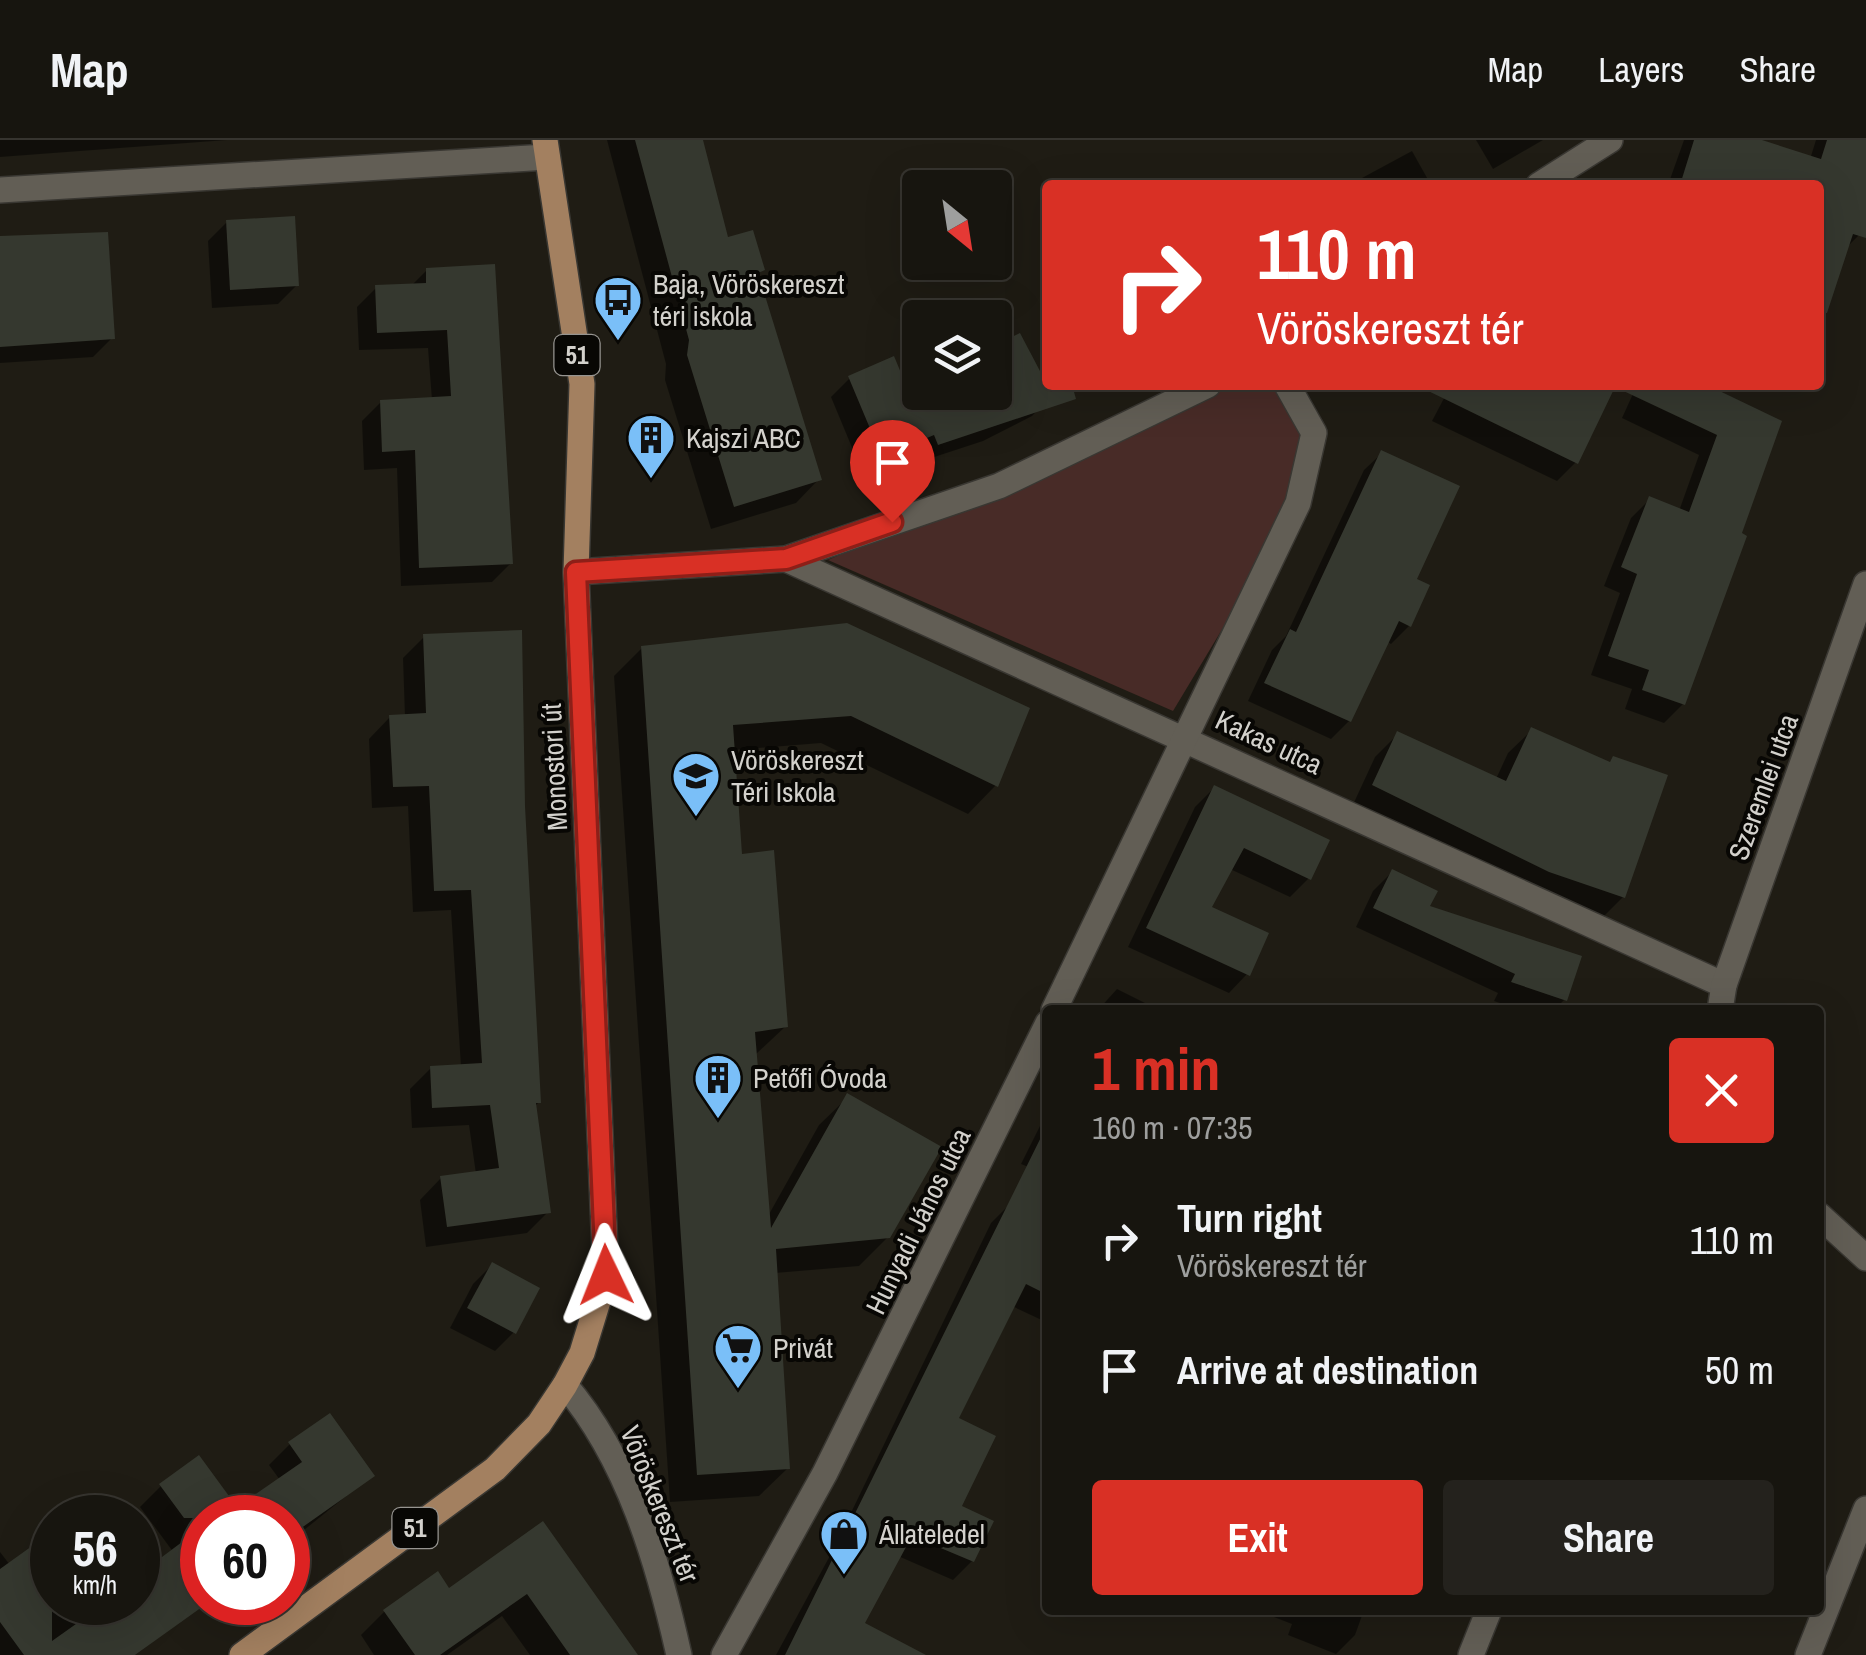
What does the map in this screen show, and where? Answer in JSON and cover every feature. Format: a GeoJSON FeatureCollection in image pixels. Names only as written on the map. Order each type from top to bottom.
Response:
{"type":"FeatureCollection","features":[{"type":"Feature","properties":{"kind":"main road","name":"Monostori út"},"geometry":{"type":"LineString","coordinates":[[546,148],[582,384],[576,572],[606,1275],[582,1354],[565,1385]]}},
{"type":"Feature","properties":{"kind":"main road","name":"51"},"geometry":{"type":"LineString","coordinates":[[242,1655],[496,1469],[539,1424],[565,1385]]}},
{"type":"Feature","properties":{"kind":"street"},"geometry":{"type":"LineString","coordinates":[[1547,180],[1610,140]]}},
{"type":"Feature","properties":{"kind":"street"},"geometry":{"type":"LineString","coordinates":[[0,190],[546,148]]}},
{"type":"Feature","properties":{"kind":"street"},"geometry":{"type":"LineString","coordinates":[[576,572],[786,559],[998,486],[1198,390]]}},
{"type":"Feature","properties":{"kind":"street"},"geometry":{"type":"LineString","coordinates":[[1056,1005],[1298,503],[1314,433],[1290,390]]}},
{"type":"Feature","properties":{"kind":"street","name":"Kakas utca"},"geometry":{"type":"LineString","coordinates":[[786,559],[1185,737],[1722,997]]}},
{"type":"Feature","properties":{"kind":"street","name":"Szeremlei utca"},"geometry":{"type":"LineString","coordinates":[[1722,997],[1866,584]]}},
{"type":"Feature","properties":{"kind":"street","name":"Hunyadi János utca"},"geometry":{"type":"LineString","coordinates":[[724,1655],[826,1473],[1042,1034]]}},
{"type":"Feature","properties":{"kind":"street"},"geometry":{"type":"LineString","coordinates":[[1824,1220],[1866,1258]]}},
{"type":"Feature","properties":{"kind":"street","name":"Vöröskereszt tér"},"geometry":{"type":"LineString","coordinates":[[565,1385],[593,1418],[621,1477],[662,1579],[679,1655]]}},
{"type":"Feature","properties":{"kind":"street"},"geometry":{"type":"LineString","coordinates":[[1808,1655],[1866,1510]]}},
{"type":"Feature","properties":{"kind":"street"},"geometry":{"type":"LineString","coordinates":[[1470,1655],[1487,1615]]}},
{"type":"Feature","properties":{"kind":"shaded area"},"geometry":{"type":"Polygon","coordinates":[[[1198,390],[1290,390],[1314,433],[1298,503],[1173,711],[828,560],[999,486],[1198,390]]]}},
{"type":"Feature","properties":{"kind":"building"},"geometry":{"type":"Polygon","coordinates":[[[635,140],[703,140],[728,237],[753,230],[765,270],[758,273],[822,480],[734,507],[687,355],[689,340],[635,140]]]}},
{"type":"Feature","properties":{"kind":"building"},"geometry":{"type":"Polygon","coordinates":[[[1694,140],[1762,140],[1821,159],[1827,140],[1866,140],[1866,238],[1853,234],[1827,313],[1824,180],[1682,180],[1694,140]]]}},
{"type":"Feature","properties":{"kind":"building"},"geometry":{"type":"Polygon","coordinates":[[[295,216],[299,286],[230,290],[226,220],[295,216]]]}},
{"type":"Feature","properties":{"kind":"building"},"geometry":{"type":"Polygon","coordinates":[[[108,232],[115,339],[0,347],[0,236],[108,232]]]}},
{"type":"Feature","properties":{"kind":"building"},"geometry":{"type":"Polygon","coordinates":[[[495,264],[513,564],[419,568],[415,450],[382,452],[380,400],[451,396],[447,330],[377,333],[375,285],[426,283],[426,268],[495,264]]]}},
{"type":"Feature","properties":{"kind":"building"},"geometry":{"type":"Polygon","coordinates":[[[1020,333],[1042,375],[1042,390],[1074,392],[1076,399],[938,445],[934,435],[882,457],[848,376],[894,356],[902,375],[902,410],[1012,410],[1012,337],[1020,333]]]}},
{"type":"Feature","properties":{"kind":"building"},"geometry":{"type":"Polygon","coordinates":[[[1426,390],[1614,390],[1578,464],[1426,390]]]}},
{"type":"Feature","properties":{"kind":"building"},"geometry":{"type":"Polygon","coordinates":[[[1621,390],[1717,390],[1782,421],[1742,533],[1747,536],[1685,705],[1642,690],[1649,670],[1608,656],[1637,574],[1621,567],[1649,496],[1689,512],[1717,435],[1621,390]]]}},
{"type":"Feature","properties":{"kind":"building"},"geometry":{"type":"Polygon","coordinates":[[[1381,450],[1460,486],[1417,579],[1430,585],[1411,627],[1399,621],[1351,722],[1264,683],[1290,629],[1296,632],[1381,450]]]}},
{"type":"Feature","properties":{"kind":"building"},"geometry":{"type":"Polygon","coordinates":[[[847,623],[1030,708],[998,787],[851,716],[733,725],[742,854],[774,850],[788,1027],[755,1032],[771,1228],[847,1093],[942,1147],[890,1238],[776,1249],[790,1469],[697,1475],[641,646],[847,623]]]}},
{"type":"Feature","properties":{"kind":"building"},"geometry":{"type":"Polygon","coordinates":[[[522,630],[525,806],[541,1103],[536,1103],[551,1213],[447,1227],[440,1176],[499,1168],[490,1105],[432,1108],[430,1066],[482,1063],[471,890],[434,891],[429,786],[393,787],[389,715],[426,713],[423,634],[522,630]]]}},
{"type":"Feature","properties":{"kind":"building"},"geometry":{"type":"Polygon","coordinates":[[[1531,727],[1610,762],[1613,756],[1668,775],[1625,898],[1549,872],[1372,785],[1397,731],[1506,781],[1531,727]]]}},
{"type":"Feature","properties":{"kind":"building"},"geometry":{"type":"Polygon","coordinates":[[[1214,785],[1330,840],[1311,880],[1244,848],[1212,907],[1269,933],[1250,976],[1146,928],[1214,785]]]}},
{"type":"Feature","properties":{"kind":"building"},"geometry":{"type":"Polygon","coordinates":[[[1392,869],[1438,891],[1430,906],[1582,956],[1567,1001],[1511,982],[1515,974],[1373,908],[1392,869]]]}},
{"type":"Feature","properties":{"kind":"building"},"geometry":{"type":"Polygon","coordinates":[[[1042,1135],[1042,1292],[1026,1284],[959,1418],[996,1436],[962,1506],[994,1521],[974,1562],[912,1536],[865,1623],[926,1655],[785,1655],[1042,1135]]]}},
{"type":"Feature","properties":{"kind":"building"},"geometry":{"type":"Polygon","coordinates":[[[492,1262],[540,1288],[516,1334],[467,1308],[492,1262]]]}},
{"type":"Feature","properties":{"kind":"building"},"geometry":{"type":"Polygon","coordinates":[[[330,1413],[375,1476],[310,1522],[310,1495],[254,1495],[302,1462],[288,1442],[330,1413]]]}},
{"type":"Feature","properties":{"kind":"building"},"geometry":{"type":"Polygon","coordinates":[[[199,1455],[228,1495],[180,1495],[180,1513],[159,1484],[199,1455]]]}},
{"type":"Feature","properties":{"kind":"building"},"geometry":{"type":"Polygon","coordinates":[[[543,1521],[638,1655],[570,1655],[527,1594],[440,1655],[415,1655],[383,1610],[438,1571],[449,1588],[543,1521]]]}},
{"type":"Feature","properties":{"kind":"building"},"geometry":{"type":"Polygon","coordinates":[[[180,1544],[180,1623],[135,1655],[24,1655],[0,1622],[0,1569],[30,1547],[30,1625],[52,1625],[52,1641],[75,1625],[160,1625],[160,1558],[180,1544]]]}},
{"type":"Feature","properties":{"kind":"place","name":"Baja, Vöröskereszt téri iskola"},"geometry":{"type":"Point","coordinates":[618,342]}},
{"type":"Feature","properties":{"kind":"place","name":"Kajszi ABC"},"geometry":{"type":"Point","coordinates":[651,480]}},
{"type":"Feature","properties":{"kind":"place","name":"Vöröskereszt Téri Iskola"},"geometry":{"type":"Point","coordinates":[696,818]}},
{"type":"Feature","properties":{"kind":"place","name":"Petőfi Óvoda"},"geometry":{"type":"Point","coordinates":[718,1120]}},
{"type":"Feature","properties":{"kind":"place","name":"Privát"},"geometry":{"type":"Point","coordinates":[738,1390]}},
{"type":"Feature","properties":{"kind":"place","name":"Állateledel"},"geometry":{"type":"Point","coordinates":[844,1576]}},
{"type":"Feature","properties":{"kind":"route"},"geometry":{"type":"LineString","coordinates":[[606,1275],[576,572],[786,559],[892,522]]}}]}
